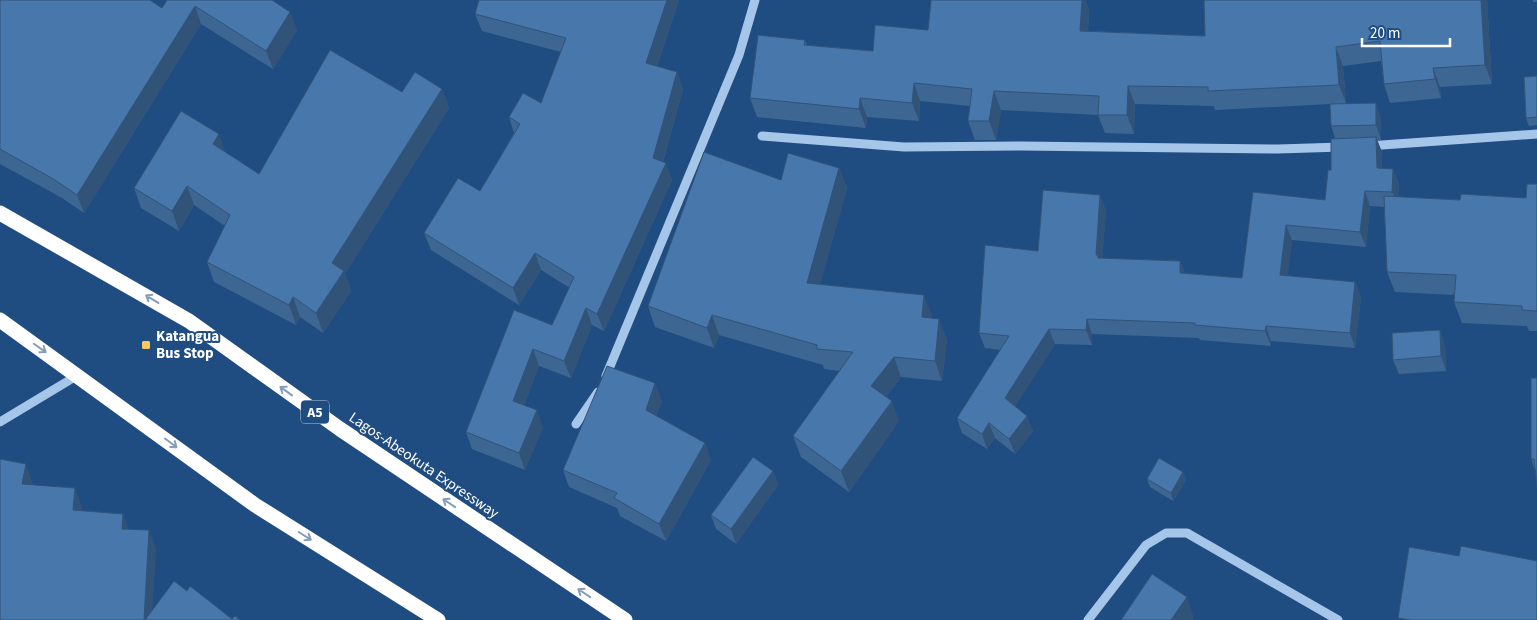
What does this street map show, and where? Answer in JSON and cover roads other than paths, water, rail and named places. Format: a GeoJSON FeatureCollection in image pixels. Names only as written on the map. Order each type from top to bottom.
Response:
{"type":"FeatureCollection","features":[{"type":"Feature","properties":{"kind":"highway","name":"Lagos-Abeokuta Expressway"},"geometry":{"type":"LineString","coordinates":[[0,212],[189,321],[340,429],[624,620]]}},
{"type":"Feature","properties":{"kind":"highway"},"geometry":{"type":"LineString","coordinates":[[0,320],[78,374],[255,505],[438,620]]}},
{"type":"Feature","properties":{"kind":"street"},"geometry":{"type":"LineString","coordinates":[[576,424],[601,388],[732,73],[755,0]]}},
{"type":"Feature","properties":{"kind":"street"},"geometry":{"type":"LineString","coordinates":[[762,136],[904,147],[1278,149],[1357,147],[1537,134]]}},
{"type":"Feature","properties":{"kind":"street"},"geometry":{"type":"LineString","coordinates":[[0,422],[78,374]]}},
{"type":"Feature","properties":{"kind":"street"},"geometry":{"type":"LineString","coordinates":[[1088,620],[1146,544],[1166,533],[1187,533],[1338,620]]}},
{"type":"Feature","properties":{"kind":"place","name":"Katangua Bus Stop"},"geometry":{"type":"Point","coordinates":[146,345]}}]}
